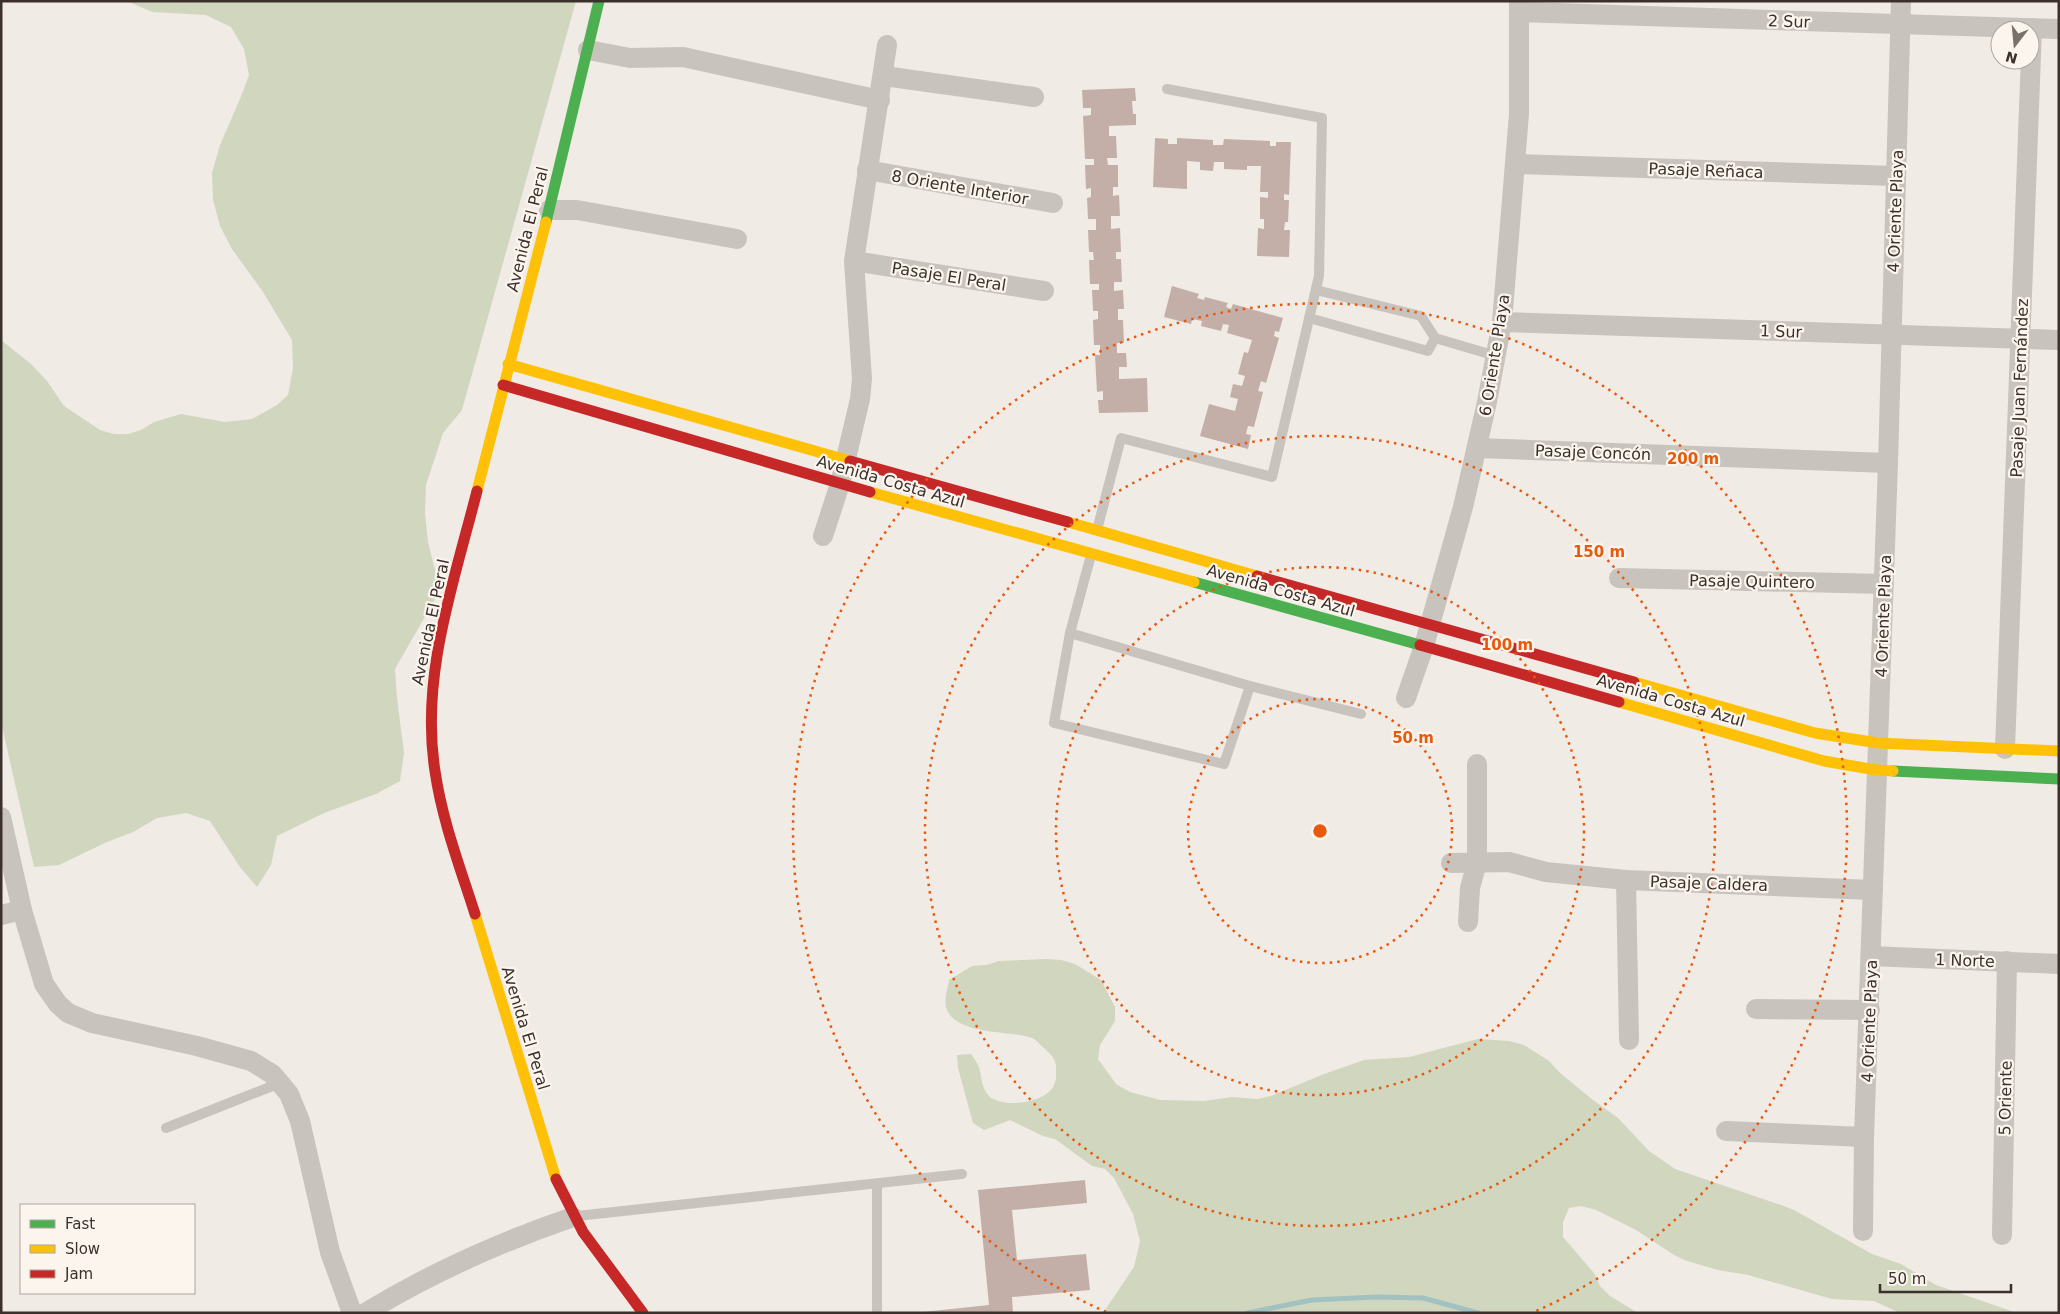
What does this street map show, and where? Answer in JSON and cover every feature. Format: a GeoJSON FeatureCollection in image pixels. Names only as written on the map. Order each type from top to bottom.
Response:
{"type":"FeatureCollection","features":[{"type":"Feature","properties":{"kind":"street","name":"Avenida El Peral"},"geometry":{"type":"LineString","coordinates":[[599,1],[549,210],[508,364],[436,656],[430,705],[430,745],[436,787],[442,808],[561,1194],[573,1217],[643,1313]]}},
{"type":"Feature","properties":{"kind":"street","name":"4 Oriente Playa"},"geometry":{"type":"LineString","coordinates":[[1863,1231],[1864,1137],[1888,463],[1901,1]]}},
{"type":"Feature","properties":{"kind":"street","name":"2 Sur"},"geometry":{"type":"LineString","coordinates":[[1519,7],[1675,9],[1901,24],[1990,27]]}},
{"type":"Feature","properties":{"kind":"street","name":"6 Oriente Playa"},"geometry":{"type":"LineString","coordinates":[[1406,698],[1448,566],[1478,448],[1502,322],[1520,88],[1519,7]]}},
{"type":"Feature","properties":{"kind":"street","name":"2 Sur"},"geometry":{"type":"LineString","coordinates":[[2040,28],[2059,29]]}},
{"type":"Feature","properties":{"kind":"street"},"geometry":{"type":"LineString","coordinates":[[823,536],[840,484],[860,399],[862,379],[854,261],[884,76],[887,45]]}},
{"type":"Feature","properties":{"kind":"street"},"geometry":{"type":"LineString","coordinates":[[588,50],[630,58],[683,57],[880,100]]}},
{"type":"Feature","properties":{"kind":"street","name":"Pasaje Juan Fernández"},"geometry":{"type":"LineString","coordinates":[[2006,748],[2030,70]]}},
{"type":"Feature","properties":{"kind":"street"},"geometry":{"type":"LineString","coordinates":[[884,76],[1034,97]]}},
{"type":"Feature","properties":{"kind":"street","name":"Pasaje Reñaca"},"geometry":{"type":"LineString","coordinates":[[1515,164],[1896,176]]}},
{"type":"Feature","properties":{"kind":"street","name":"8 Oriente Interior"},"geometry":{"type":"LineString","coordinates":[[868,170],[1054,203]]}},
{"type":"Feature","properties":{"kind":"street"},"geometry":{"type":"LineString","coordinates":[[549,210],[577,210],[737,238]]}},
{"type":"Feature","properties":{"kind":"street","name":"Pasaje El Peral"},"geometry":{"type":"LineString","coordinates":[[854,261],[1044,292]]}},
{"type":"Feature","properties":{"kind":"street","name":"1 Sur"},"geometry":{"type":"LineString","coordinates":[[1502,322],[2059,340]]}},
{"type":"Feature","properties":{"kind":"street","name":"Avenida Costa Azul"},"geometry":{"type":"LineString","coordinates":[[508,364],[1815,732],[1878,743],[2059,751]]}},
{"type":"Feature","properties":{"kind":"street","name":"Avenida Costa Azul"},"geometry":{"type":"LineString","coordinates":[[503,385],[840,484],[1424,646],[1824,761],[1876,770],[2059,778]]}},
{"type":"Feature","properties":{"kind":"street","name":"Pasaje Concón"},"geometry":{"type":"LineString","coordinates":[[1478,448],[1888,463]]}},
{"type":"Feature","properties":{"kind":"street","name":"Pasaje Quintero"},"geometry":{"type":"LineString","coordinates":[[1619,578],[1884,584]]}},
{"type":"Feature","properties":{"kind":"street"},"geometry":{"type":"LineString","coordinates":[[1468,922],[1470,888],[1477,862],[1477,764]]}},
{"type":"Feature","properties":{"kind":"street"},"geometry":{"type":"LineString","coordinates":[[2,826],[22,910],[44,984],[58,1004],[68,1013],[92,1023],[197,1046],[251,1061],[272,1074],[289,1094],[300,1121],[330,1252],[352,1313]]}},
{"type":"Feature","properties":{"kind":"street","name":"Pasaje Caldera"},"geometry":{"type":"LineString","coordinates":[[1451,863],[1508,862],[1546,872],[1626,880],[1873,890]]}},
{"type":"Feature","properties":{"kind":"street"},"geometry":{"type":"LineString","coordinates":[[1626,880],[1629,1040]]}},
{"type":"Feature","properties":{"kind":"street"},"geometry":{"type":"LineString","coordinates":[[1,915],[22,910]]}},
{"type":"Feature","properties":{"kind":"street","name":"1 Norte"},"geometry":{"type":"LineString","coordinates":[[1871,956],[2059,964]]}},
{"type":"Feature","properties":{"kind":"street","name":"5 Oriente"},"geometry":{"type":"LineString","coordinates":[[2002,1235],[2007,961]]}},
{"type":"Feature","properties":{"kind":"street"},"geometry":{"type":"LineString","coordinates":[[1756,1009],[1870,1010]]}},
{"type":"Feature","properties":{"kind":"street"},"geometry":{"type":"LineString","coordinates":[[1726,1131],[1864,1137]]}},
{"type":"Feature","properties":{"kind":"street"},"geometry":{"type":"LineString","coordinates":[[365,1313],[439,1271],[527,1232],[573,1217]]}},
{"type":"Feature","properties":{"kind":"lane"},"geometry":{"type":"LineString","coordinates":[[1097,530],[1121,438],[1272,477],[1319,276],[1322,118],[1167,89]]}},
{"type":"Feature","properties":{"kind":"lane"},"geometry":{"type":"LineString","coordinates":[[1316,290],[1421,316],[1436,338],[1496,356]]}},
{"type":"Feature","properties":{"kind":"lane"},"geometry":{"type":"LineString","coordinates":[[1309,318],[1428,351],[1436,338]]}},
{"type":"Feature","properties":{"kind":"lane"},"geometry":{"type":"LineString","coordinates":[[1092,554],[1070,633],[1054,723],[1224,764],[1250,686]]}},
{"type":"Feature","properties":{"kind":"lane"},"geometry":{"type":"LineString","coordinates":[[1070,633],[1250,686],[1361,714]]}},
{"type":"Feature","properties":{"kind":"lane"},"geometry":{"type":"LineString","coordinates":[[166,1128],[280,1083]]}},
{"type":"Feature","properties":{"kind":"lane"},"geometry":{"type":"LineString","coordinates":[[573,1217],[962,1174]]}},
{"type":"Feature","properties":{"kind":"lane"},"geometry":{"type":"LineString","coordinates":[[877,1184],[877,1313]]}},
{"type":"Feature","properties":{"kind":"green space"},"geometry":{"type":"Polygon","coordinates":[[[127,1],[576,1],[462,410],[443,433],[426,485],[425,513],[428,542],[435,570],[435,599],[395,669],[404,753],[400,781],[376,794],[324,813],[277,836],[271,865],[257,887],[240,867],[210,821],[186,813],[157,818],[133,832],[59,865],[34,867],[1,722],[1,340],[31,364],[47,381],[64,406],[100,430],[114,434],[128,434],[141,430],[154,422],[181,414],[225,422],[252,419],[277,405],[288,395],[293,368],[292,340],[263,292],[232,249],[220,226],[213,200],[212,173],[220,145],[249,75],[244,49],[231,27],[206,15],[152,12],[127,1]]]}},
{"type":"Feature","properties":{"kind":"green space"},"geometry":{"type":"Polygon","coordinates":[[[1047,959],[1075,964],[1101,980],[1115,1007],[1115,1021],[1100,1045],[1098,1059],[1116,1084],[1130,1092],[1160,1100],[1204,1101],[1232,1097],[1257,1099],[1271,1096],[1364,1060],[1409,1057],[1478,1039],[1509,1041],[1524,1045],[1549,1061],[1560,1073],[1618,1118],[1649,1151],[1675,1169],[1794,1210],[1872,1254],[1901,1264],[1936,1285],[2017,1313],[1900,1313],[1874,1301],[1832,1299],[1748,1275],[1718,1270],[1687,1261],[1674,1255],[1636,1230],[1596,1210],[1581,1206],[1569,1208],[1563,1222],[1563,1237],[1594,1273],[1600,1286],[1610,1296],[1638,1313],[1103,1313],[1134,1267],[1140,1241],[1133,1214],[1114,1178],[1105,1169],[1092,1166],[1055,1139],[1043,1136],[1010,1120],[984,1130],[973,1123],[958,1068],[957,1055],[971,1054],[979,1067],[983,1086],[989,1096],[995,1100],[1013,1103],[1034,1100],[1050,1091],[1056,1078],[1055,1060],[1032,1038],[971,1027],[960,1023],[951,1016],[946,1007],[949,980],[972,966],[986,965],[999,961],[1047,959]]]}},
{"type":"Feature","properties":{"kind":"building"},"geometry":{"type":"Polygon","coordinates":[[[1135,88],[1136,101],[1132,101],[1133,114],[1136,114],[1136,125],[1109,126],[1109,136],[1116,136],[1117,158],[1107,158],[1108,165],[1118,165],[1118,187],[1113,187],[1113,196],[1119,195],[1120,216],[1111,216],[1111,229],[1120,228],[1121,252],[1116,252],[1116,259],[1121,259],[1122,282],[1114,282],[1114,291],[1123,290],[1124,309],[1118,309],[1118,320],[1123,320],[1124,343],[1117,343],[1117,353],[1126,353],[1127,367],[1119,367],[1119,379],[1147,378],[1148,412],[1099,413],[1098,400],[1103,400],[1103,391],[1097,392],[1095,355],[1100,355],[1100,345],[1094,345],[1093,320],[1098,319],[1098,311],[1093,311],[1092,290],[1099,290],[1099,284],[1090,284],[1089,260],[1094,260],[1093,252],[1089,252],[1088,230],[1096,230],[1096,219],[1088,219],[1087,198],[1091,197],[1091,188],[1086,189],[1085,165],[1094,165],[1094,159],[1085,159],[1083,116],[1091,115],[1091,108],[1083,108],[1082,90],[1135,88]]]}},
{"type":"Feature","properties":{"kind":"building"},"geometry":{"type":"Polygon","coordinates":[[[1155,138],[1168,139],[1168,144],[1177,144],[1177,138],[1213,140],[1213,145],[1223,145],[1224,139],[1270,141],[1270,146],[1276,146],[1276,142],[1291,142],[1289,195],[1284,194],[1284,200],[1289,200],[1288,222],[1285,222],[1284,230],[1290,230],[1289,257],[1257,256],[1258,228],[1264,229],[1264,219],[1260,219],[1260,197],[1268,198],[1268,192],[1260,192],[1261,166],[1247,166],[1247,170],[1224,169],[1224,162],[1214,162],[1213,171],[1200,170],[1200,162],[1187,161],[1187,189],[1153,187],[1155,138]]]}},
{"type":"Feature","properties":{"kind":"building"},"geometry":{"type":"Polygon","coordinates":[[[1172,286],[1199,294],[1197,298],[1204,300],[1205,297],[1228,303],[1226,307],[1231,309],[1233,304],[1283,318],[1279,332],[1275,331],[1274,336],[1279,338],[1266,383],[1261,381],[1258,391],[1263,392],[1254,427],[1248,426],[1246,434],[1251,435],[1248,449],[1200,436],[1209,404],[1235,411],[1238,399],[1230,397],[1233,384],[1242,386],[1245,376],[1238,374],[1244,352],[1248,353],[1252,340],[1227,333],[1229,325],[1223,324],[1221,331],[1201,326],[1202,321],[1192,319],[1191,324],[1164,317],[1172,286]]]}},
{"type":"Feature","properties":{"kind":"building"},"geometry":{"type":"Polygon","coordinates":[[[1085,1180],[1087,1203],[1012,1210],[1017,1260],[1086,1254],[1090,1290],[1012,1297],[1013,1313],[914,1313],[989,1305],[978,1190],[1085,1180]]]}},
{"type":"Feature","properties":{"kind":"waterway"},"geometry":{"type":"LineString","coordinates":[[1247,1313],[1312,1300],[1377,1297],[1423,1298],[1478,1313]]}},
{"type":"Feature","properties":{"kind":"traffic: fast"},"geometry":{"type":"LineString","coordinates":[[546,222],[599,1]]}},
{"type":"Feature","properties":{"kind":"traffic: fast"},"geometry":{"type":"LineString","coordinates":[[1194,582],[1420,645]]}},
{"type":"Feature","properties":{"kind":"traffic: fast"},"geometry":{"type":"LineString","coordinates":[[1893,771],[2059,779]]}},
{"type":"Feature","properties":{"kind":"traffic: slow"},"geometry":{"type":"LineString","coordinates":[[477,491],[546,222]]}},
{"type":"Feature","properties":{"kind":"traffic: slow"},"geometry":{"type":"LineString","coordinates":[[508,364],[850,461]]}},
{"type":"Feature","properties":{"kind":"traffic: slow"},"geometry":{"type":"LineString","coordinates":[[870,492],[1194,582]]}},
{"type":"Feature","properties":{"kind":"traffic: slow"},"geometry":{"type":"LineString","coordinates":[[1068,522],[1257,576]]}},
{"type":"Feature","properties":{"kind":"traffic: slow"},"geometry":{"type":"LineString","coordinates":[[1634,682],[1815,733],[1878,743],[2059,751]]}},
{"type":"Feature","properties":{"kind":"traffic: slow"},"geometry":{"type":"LineString","coordinates":[[1619,702],[1824,761],[1893,771]]}},
{"type":"Feature","properties":{"kind":"traffic: slow"},"geometry":{"type":"LineString","coordinates":[[475,914],[556,1179]]}},
{"type":"Feature","properties":{"kind":"traffic: jam"},"geometry":{"type":"LineString","coordinates":[[503,385],[870,492]]}},
{"type":"Feature","properties":{"kind":"traffic: jam"},"geometry":{"type":"LineString","coordinates":[[850,461],[1068,522]]}},
{"type":"Feature","properties":{"kind":"traffic: jam"},"geometry":{"type":"LineString","coordinates":[[475,914],[452,843],[438,789],[432,735],[432,700],[442,630],[477,491]]}},
{"type":"Feature","properties":{"kind":"traffic: jam"},"geometry":{"type":"LineString","coordinates":[[1257,576],[1634,682]]}},
{"type":"Feature","properties":{"kind":"traffic: jam"},"geometry":{"type":"LineString","coordinates":[[1420,645],[1619,702]]}},
{"type":"Feature","properties":{"kind":"traffic: jam"},"geometry":{"type":"LineString","coordinates":[[556,1179],[583,1232],[643,1313]]}}]}
